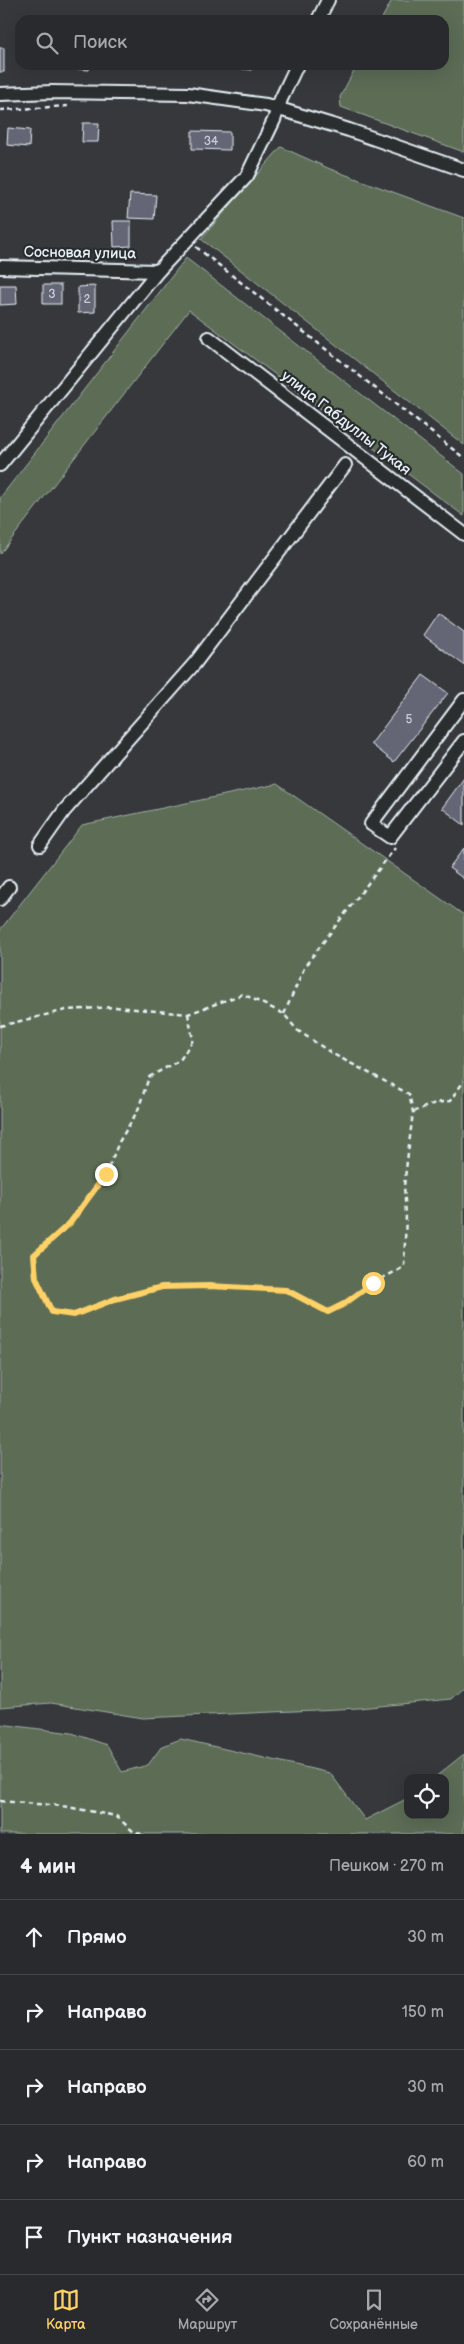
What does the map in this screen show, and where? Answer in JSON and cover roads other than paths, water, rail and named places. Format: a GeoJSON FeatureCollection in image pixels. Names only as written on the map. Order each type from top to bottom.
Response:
{"type":"FeatureCollection","features":[{"type":"Feature","properties":{"kind":"street"},"geometry":{"type":"LineString","coordinates":[[320,15],[328,0]]}},
{"type":"Feature","properties":{"kind":"street"},"geometry":{"type":"LineString","coordinates":[[0,465],[158,271],[247,176],[274,120],[295,70]]}},
{"type":"Feature","properties":{"kind":"street"},"geometry":{"type":"LineString","coordinates":[[0,94],[52,92],[188,94],[278,108],[464,170]]}},
{"type":"Feature","properties":{"kind":"street","name":"Сосновая улица"},"geometry":{"type":"LineString","coordinates":[[0,268],[158,271]]}},
{"type":"Feature","properties":{"kind":"street","name":"улица Габдуллы Тукая"},"geometry":{"type":"LineString","coordinates":[[209,338],[464,534]]}},
{"type":"Feature","properties":{"kind":"street"},"geometry":{"type":"LineString","coordinates":[[40,845],[64,811],[195,663],[345,465]]}},
{"type":"Feature","properties":{"kind":"street"},"geometry":{"type":"LineString","coordinates":[[464,700],[371,824],[390,837],[464,741]]}},
{"type":"Feature","properties":{"kind":"street"},"geometry":{"type":"LineString","coordinates":[[0,899],[9,887]]}}]}
